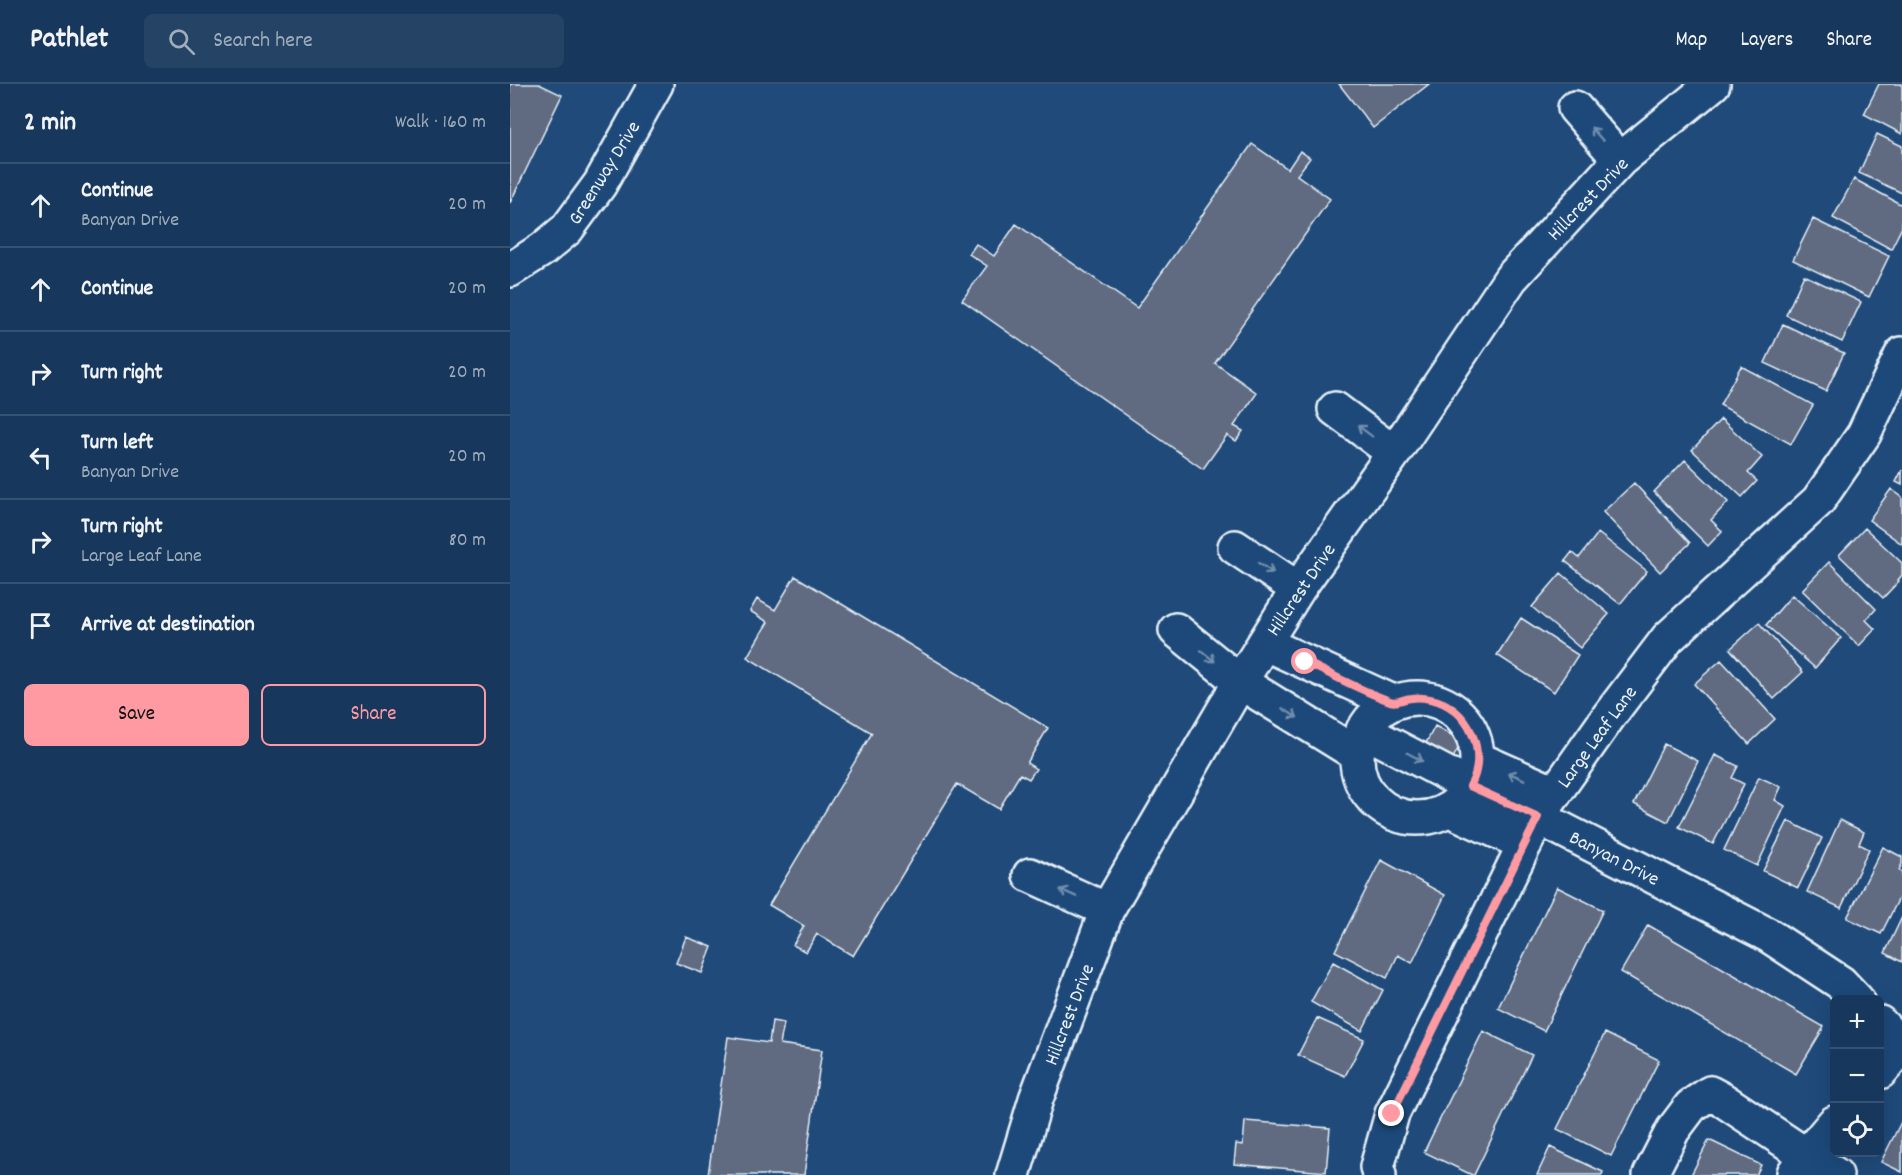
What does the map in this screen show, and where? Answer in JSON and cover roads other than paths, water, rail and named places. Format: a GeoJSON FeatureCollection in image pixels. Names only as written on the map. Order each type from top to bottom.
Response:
{"type":"FeatureCollection","features":[{"type":"Feature","properties":{"kind":"street","name":"Greenway Drive"},"geometry":{"type":"LineString","coordinates":[[510,270],[543,249],[567,229],[600,184],[656,84]]}},
{"type":"Feature","properties":{"kind":"street","name":"Hillcrest Drive"},"geometry":{"type":"LineString","coordinates":[[1013,1175],[1036,1099],[1107,910],[1240,682],[1298,589],[1395,453],[1511,278],[1620,160],[1713,84]]}},
{"type":"Feature","properties":{"kind":"street"},"geometry":{"type":"LineString","coordinates":[[1575,108],[1620,160]]}},
{"type":"Feature","properties":{"kind":"street","name":"Large Leaf Lane"},"geometry":{"type":"LineString","coordinates":[[1379,1175],[1377,1167],[1392,1114],[1540,818],[1609,716],[1668,638],[1818,501],[1864,434],[1902,354]]}},
{"type":"Feature","properties":{"kind":"street"},"geometry":{"type":"LineString","coordinates":[[1335,409],[1395,453]]}},
{"type":"Feature","properties":{"kind":"street"},"geometry":{"type":"LineString","coordinates":[[1234,547],[1298,589]]}},
{"type":"Feature","properties":{"kind":"street","name":"Banyan Drive"},"geometry":{"type":"LineString","coordinates":[[1176,630],[1240,682],[1359,741],[1540,818],[1768,935],[1841,982],[1853,995]]}},
{"type":"Feature","properties":{"kind":"street"},"geometry":{"type":"LineString","coordinates":[[1264,643],[1393,702]]}},
{"type":"Feature","properties":{"kind":"street"},"geometry":{"type":"LineString","coordinates":[[1412,698],[1432,699],[1450,707],[1465,721],[1474,738],[1466,785],[1431,818],[1411,819],[1392,814],[1375,803],[1363,787],[1356,768],[1359,741],[1376,714],[1393,702],[1412,698]]}},
{"type":"Feature","properties":{"kind":"street"},"geometry":{"type":"LineString","coordinates":[[1030,875],[1107,910]]}},
{"type":"Feature","properties":{"kind":"street"},"geometry":{"type":"LineString","coordinates":[[1884,1027],[1902,1047],[1884,1067]]}},
{"type":"Feature","properties":{"kind":"street"},"geometry":{"type":"LineString","coordinates":[[1650,1175],[1673,1130],[1691,1106],[1710,1093],[1723,1100],[1799,1166],[1836,1175]]}},
{"type":"Feature","properties":{"kind":"street"},"geometry":{"type":"LineString","coordinates":[[1799,1166],[1830,1128]]}}]}
